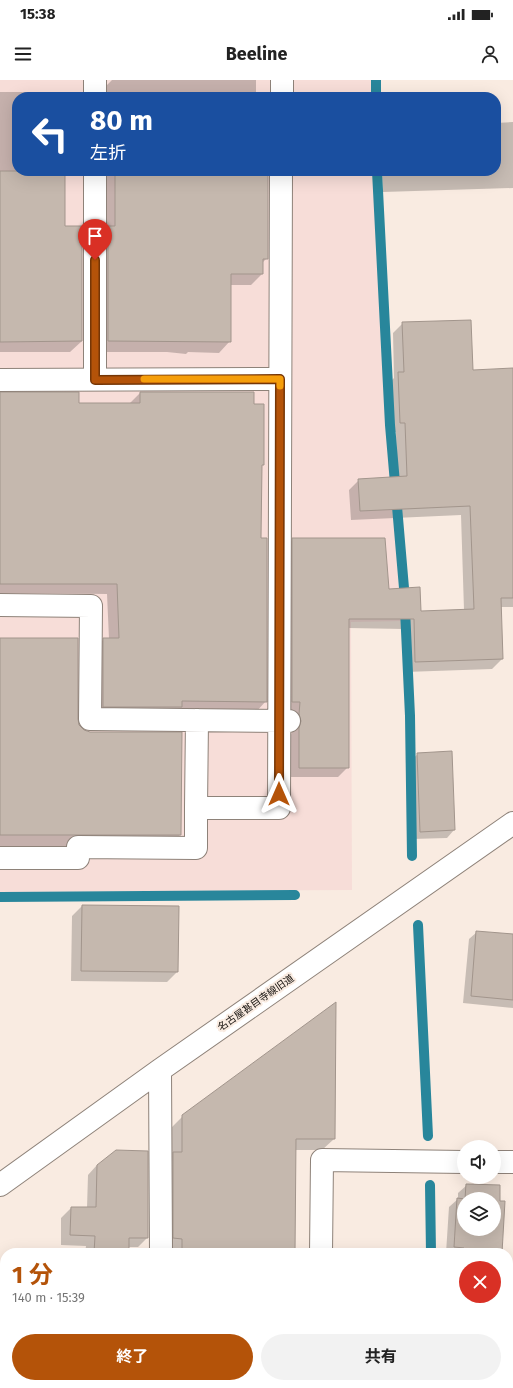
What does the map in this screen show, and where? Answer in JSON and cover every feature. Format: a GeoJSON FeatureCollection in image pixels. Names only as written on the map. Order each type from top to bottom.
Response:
{"type":"FeatureCollection","features":[{"type":"Feature","properties":{"kind":"street"},"geometry":{"type":"LineString","coordinates":[[95,80],[95,92]]}},
{"type":"Feature","properties":{"kind":"street"},"geometry":{"type":"LineString","coordinates":[[282,80],[282,92]]}},
{"type":"Feature","properties":{"kind":"street"},"geometry":{"type":"LineString","coordinates":[[95,176],[95,380]]}},
{"type":"Feature","properties":{"kind":"street"},"geometry":{"type":"LineString","coordinates":[[196,808],[279,808],[284,720],[280,379],[281,176]]}},
{"type":"Feature","properties":{"kind":"street"},"geometry":{"type":"LineString","coordinates":[[0,380],[280,379]]}},
{"type":"Feature","properties":{"kind":"street"},"geometry":{"type":"LineString","coordinates":[[0,605],[91,606],[90,719],[284,720]]}},
{"type":"Feature","properties":{"kind":"street"},"geometry":{"type":"LineString","coordinates":[[0,858],[78,858],[78,847],[196,848],[197,720]]}},
{"type":"Feature","properties":{"kind":"street","name":"名古屋甚目寺線旧道"},"geometry":{"type":"LineString","coordinates":[[0,1185],[160,1070],[513,823]]}},
{"type":"Feature","properties":{"kind":"street"},"geometry":{"type":"LineString","coordinates":[[160,1070],[161,1248]]}},
{"type":"Feature","properties":{"kind":"street"},"geometry":{"type":"LineString","coordinates":[[321,1248],[322,1160],[457,1162]]}},
{"type":"Feature","properties":{"kind":"street"},"geometry":{"type":"LineString","coordinates":[[501,1162],[513,1162]]}},
{"type":"Feature","properties":{"kind":"shaded area"},"geometry":{"type":"Polygon","coordinates":[[[0,80],[373,80],[372,92],[12,92],[12,176],[373,176],[401,621],[351,622],[352,890],[0,892],[0,80]]]}},
{"type":"Feature","properties":{"kind":"building"},"geometry":{"type":"Polygon","coordinates":[[[0,171],[12,171],[12,176],[65,176],[65,226],[82,226],[82,341],[0,342],[0,171]]]}},
{"type":"Feature","properties":{"kind":"building"},"geometry":{"type":"Polygon","coordinates":[[[115,176],[268,176],[268,259],[263,259],[263,274],[231,274],[231,342],[108,341],[108,226],[115,226],[115,176]]]}},
{"type":"Feature","properties":{"kind":"building"},"geometry":{"type":"Polygon","coordinates":[[[471,320],[473,370],[513,368],[513,598],[501,598],[503,659],[415,662],[414,619],[349,619],[349,768],[299,768],[299,728],[301,721],[299,714],[300,702],[292,702],[292,538],[385,538],[389,589],[420,587],[421,611],[474,609],[470,506],[360,511],[358,479],[407,476],[405,423],[400,423],[398,372],[404,372],[402,322],[471,320]]]}},
{"type":"Feature","properties":{"kind":"building"},"geometry":{"type":"Polygon","coordinates":[[[0,392],[79,392],[79,403],[140,403],[140,392],[254,392],[254,404],[264,404],[264,465],[262,465],[261,538],[267,538],[267,702],[182,701],[182,707],[103,707],[103,638],[119,638],[117,584],[0,584],[0,392]]]}},
{"type":"Feature","properties":{"kind":"building"},"geometry":{"type":"Polygon","coordinates":[[[0,638],[78,638],[78,719],[79,725],[84,730],[90,732],[182,732],[181,835],[0,835],[0,638]]]}},
{"type":"Feature","properties":{"kind":"building"},"geometry":{"type":"Polygon","coordinates":[[[452,751],[455,830],[420,832],[417,753],[452,751]]]}},
{"type":"Feature","properties":{"kind":"building"},"geometry":{"type":"Polygon","coordinates":[[[82,905],[179,906],[178,972],[81,971],[82,905]]]}},
{"type":"Feature","properties":{"kind":"building"},"geometry":{"type":"Polygon","coordinates":[[[476,931],[513,934],[513,1000],[471,996],[476,931]]]}},
{"type":"Feature","properties":{"kind":"building"},"geometry":{"type":"Polygon","coordinates":[[[336,1002],[335,1139],[296,1139],[295,1248],[182,1248],[182,1239],[173,1238],[173,1152],[182,1152],[182,1115],[336,1002]]]}},
{"type":"Feature","properties":{"kind":"building"},"geometry":{"type":"Polygon","coordinates":[[[116,1150],[148,1151],[148,1238],[129,1238],[129,1248],[94,1248],[95,1236],[70,1235],[71,1207],[96,1207],[97,1165],[116,1150]]]}},
{"type":"Feature","properties":{"kind":"building"},"geometry":{"type":"Polygon","coordinates":[[[466,1184],[500,1185],[500,1192],[465,1192],[466,1184]]]}},
{"type":"Feature","properties":{"kind":"building"},"geometry":{"type":"Polygon","coordinates":[[[457,1198],[457,1236],[501,1236],[501,1201],[505,1201],[502,1248],[454,1247],[457,1198]]]}},
{"type":"Feature","properties":{"kind":"waterway"},"geometry":{"type":"LineString","coordinates":[[376,80],[376,92]]}},
{"type":"Feature","properties":{"kind":"waterway"},"geometry":{"type":"LineString","coordinates":[[377,176],[390,425],[404,588],[410,716],[412,856]]}},
{"type":"Feature","properties":{"kind":"waterway"},"geometry":{"type":"LineString","coordinates":[[0,897],[295,895]]}},
{"type":"Feature","properties":{"kind":"waterway"},"geometry":{"type":"LineString","coordinates":[[418,925],[428,1136]]}},
{"type":"Feature","properties":{"kind":"waterway"},"geometry":{"type":"LineString","coordinates":[[430,1185],[431,1248]]}},
{"type":"Feature","properties":{"kind":"slow traffic"},"geometry":{"type":"LineString","coordinates":[[144,379],[280,379],[280,386]]}},
{"type":"Feature","properties":{"kind":"route"},"geometry":{"type":"LineString","coordinates":[[95,260],[95,380],[280,379],[279,794]]}}]}
